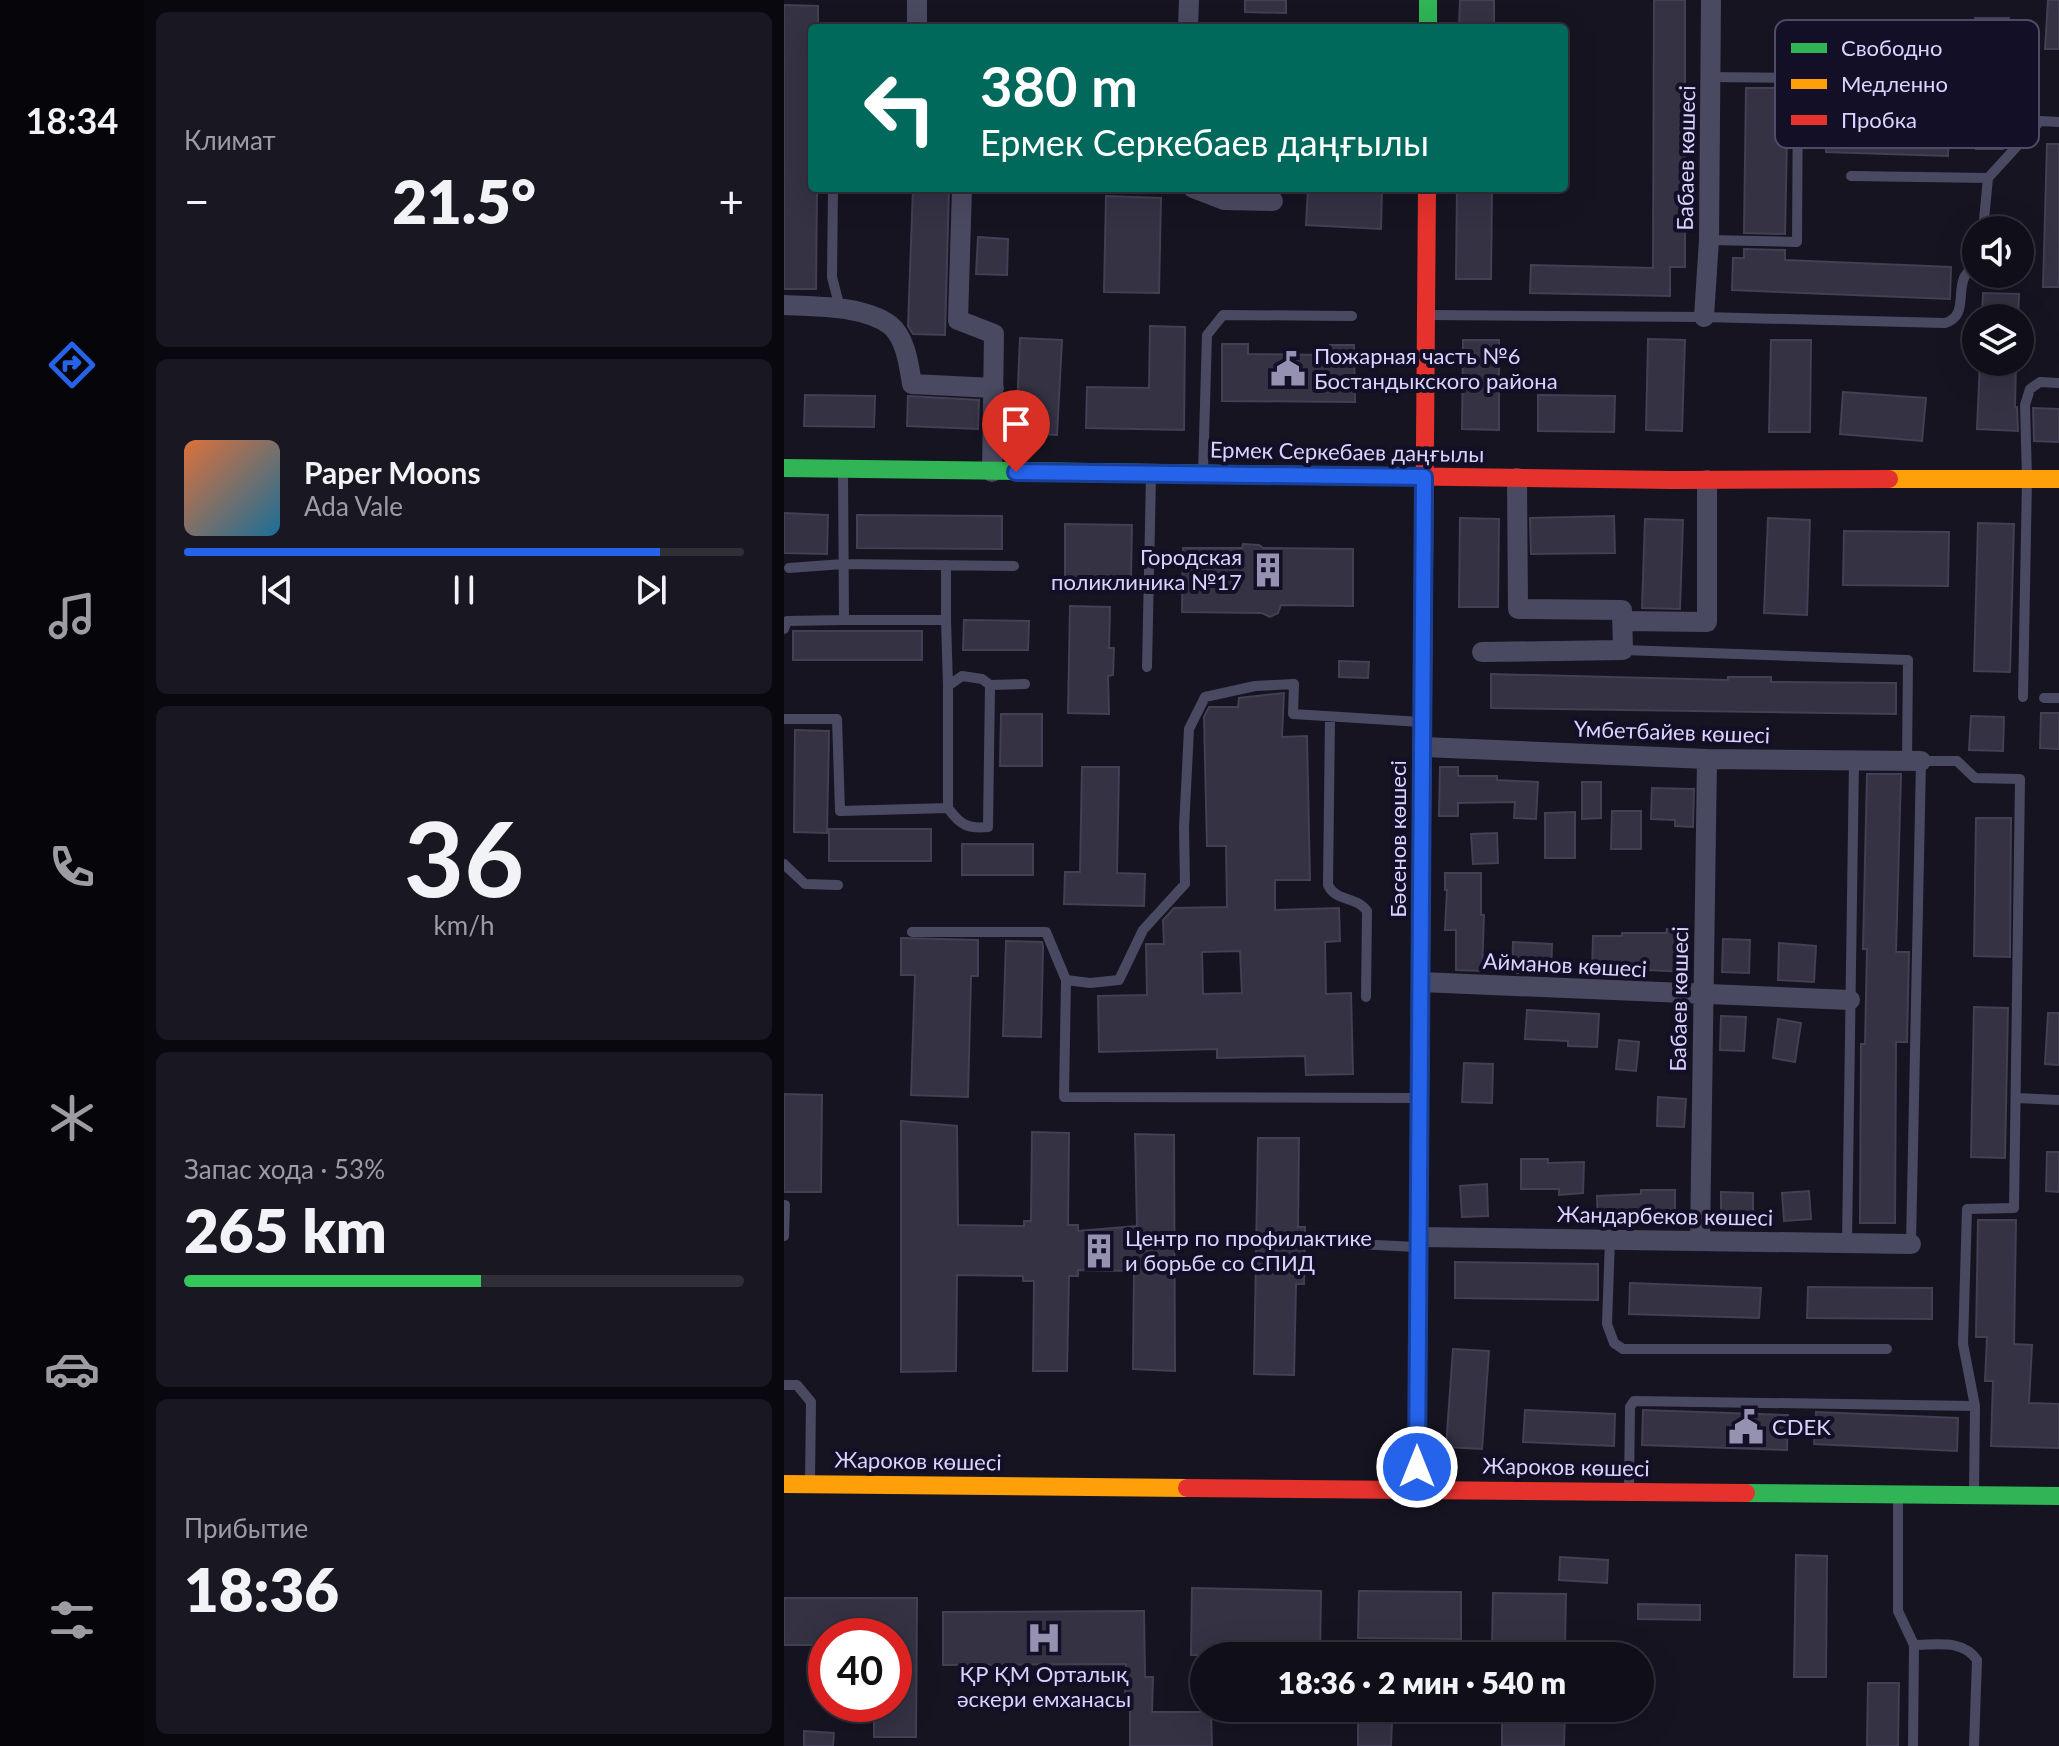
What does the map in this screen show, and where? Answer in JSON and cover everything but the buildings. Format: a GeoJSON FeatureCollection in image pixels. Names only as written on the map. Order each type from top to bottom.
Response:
{"type":"FeatureCollection","features":[{"type":"Feature","properties":{"kind":"street"},"geometry":{"type":"LineString","coordinates":[[917,0],[917,24]]}},
{"type":"Feature","properties":{"kind":"street"},"geometry":{"type":"LineString","coordinates":[[1188,24],[1189,0]]}},
{"type":"Feature","properties":{"kind":"street"},"geometry":{"type":"LineString","coordinates":[[1428,0],[1428,24]]}},
{"type":"Feature","properties":{"kind":"street","name":"Бабаев көшесі"},"geometry":{"type":"LineString","coordinates":[[1704,317],[1709,240],[1711,0]]}},
{"type":"Feature","properties":{"kind":"street"},"geometry":{"type":"LineString","coordinates":[[962,192],[958,320],[994,334],[992,472]]}},
{"type":"Feature","properties":{"kind":"street"},"geometry":{"type":"LineString","coordinates":[[1203,192],[1224,200],[1273,201]]}},
{"type":"Feature","properties":{"kind":"street","name":"Бәсенов көшесі"},"geometry":{"type":"LineString","coordinates":[[1417,1490],[1427,192]]}},
{"type":"Feature","properties":{"kind":"street"},"geometry":{"type":"LineString","coordinates":[[784,305],[840,308],[859,312],[891,326],[906,351],[912,384],[994,388]]}},
{"type":"Feature","properties":{"kind":"street","name":"Ермек Серкебаев даңғылы"},"geometry":{"type":"LineString","coordinates":[[784,468],[1707,480],[2059,479]]}},
{"type":"Feature","properties":{"kind":"street"},"geometry":{"type":"LineString","coordinates":[[1482,652],[1623,650],[1622,610],[1518,609],[1517,478]]}},
{"type":"Feature","properties":{"kind":"street"},"geometry":{"type":"LineString","coordinates":[[1622,621],[1707,622],[1707,480]]}},
{"type":"Feature","properties":{"kind":"street","name":"Үмбетбайев көшесі"},"geometry":{"type":"LineString","coordinates":[[1423,747],[1707,759],[1914,761]]}},
{"type":"Feature","properties":{"kind":"street","name":"Бабаев көшесі"},"geometry":{"type":"LineString","coordinates":[[1700,1240],[1707,759]]}},
{"type":"Feature","properties":{"kind":"street","name":"Айманов көшесі"},"geometry":{"type":"LineString","coordinates":[[1421,982],[1850,1000]]}},
{"type":"Feature","properties":{"kind":"street","name":"Жандарбеков көшесі"},"geometry":{"type":"LineString","coordinates":[[1419,1242],[1610,1239],[1911,1244]]}},
{"type":"Feature","properties":{"kind":"street","name":"Жароков көшесі"},"geometry":{"type":"LineString","coordinates":[[784,1484],[2059,1496]]}},
{"type":"Feature","properties":{"kind":"lane"},"geometry":{"type":"LineString","coordinates":[[1711,77],[1775,78]]}},
{"type":"Feature","properties":{"kind":"lane"},"geometry":{"type":"LineString","coordinates":[[2039,122],[2059,122]]}},
{"type":"Feature","properties":{"kind":"lane"},"geometry":{"type":"LineString","coordinates":[[1709,240],[1797,242],[1797,148]]}},
{"type":"Feature","properties":{"kind":"lane"},"geometry":{"type":"LineString","coordinates":[[1984,216],[1988,178],[2015,148]]}},
{"type":"Feature","properties":{"kind":"lane"},"geometry":{"type":"LineString","coordinates":[[1851,176],[1988,178]]}},
{"type":"Feature","properties":{"kind":"lane"},"geometry":{"type":"LineString","coordinates":[[833,192],[832,277],[840,308]]}},
{"type":"Feature","properties":{"kind":"lane"},"geometry":{"type":"LineString","coordinates":[[1426,315],[1945,323],[1953,320],[1959,311],[1962,288]]}},
{"type":"Feature","properties":{"kind":"lane"},"geometry":{"type":"LineString","coordinates":[[1202,475],[1207,335],[1223,315],[1352,316]]}},
{"type":"Feature","properties":{"kind":"lane"},"geometry":{"type":"LineString","coordinates":[[2023,697],[2027,479],[2025,405],[2030,389],[2040,382],[2059,383]]}},
{"type":"Feature","properties":{"kind":"lane"},"geometry":{"type":"LineString","coordinates":[[843,469],[844,620]]}},
{"type":"Feature","properties":{"kind":"lane"},"geometry":{"type":"LineString","coordinates":[[1147,667],[1151,474]]}},
{"type":"Feature","properties":{"kind":"lane"},"geometry":{"type":"LineString","coordinates":[[789,568],[843,564],[1014,566]]}},
{"type":"Feature","properties":{"kind":"lane"},"geometry":{"type":"LineString","coordinates":[[946,565],[948,808],[957,821],[971,829],[988,827],[990,685]]}},
{"type":"Feature","properties":{"kind":"lane"},"geometry":{"type":"LineString","coordinates":[[784,629],[787,621],[946,620]]}},
{"type":"Feature","properties":{"kind":"lane"},"geometry":{"type":"LineString","coordinates":[[1623,650],[1908,660],[1914,761],[1911,1244]]}},
{"type":"Feature","properties":{"kind":"lane"},"geometry":{"type":"LineString","coordinates":[[948,686],[962,676],[982,679],[990,685],[1025,684]]}},
{"type":"Feature","properties":{"kind":"lane"},"geometry":{"type":"LineString","coordinates":[[1066,980],[1090,983],[1119,980],[1143,930],[1185,884],[1184,828],[1189,729],[1205,697],[1255,686],[1294,684],[1293,714],[1423,722]]}},
{"type":"Feature","properties":{"kind":"lane"},"geometry":{"type":"LineString","coordinates":[[2044,698],[2059,698]]}},
{"type":"Feature","properties":{"kind":"lane"},"geometry":{"type":"LineString","coordinates":[[1330,717],[1328,885],[1331,892],[1363,905],[1367,911],[1366,997]]}},
{"type":"Feature","properties":{"kind":"lane"},"geometry":{"type":"LineString","coordinates":[[784,719],[837,719],[840,811],[948,808]]}},
{"type":"Feature","properties":{"kind":"lane"},"geometry":{"type":"LineString","coordinates":[[1847,1243],[1854,760]]}},
{"type":"Feature","properties":{"kind":"lane"},"geometry":{"type":"LineString","coordinates":[[1914,761],[1957,761],[1975,778],[2020,779],[2014,1208],[1967,1209],[1963,1344],[1975,1406],[1974,1496]]}},
{"type":"Feature","properties":{"kind":"lane"},"geometry":{"type":"LineString","coordinates":[[784,864],[805,884],[838,885]]}},
{"type":"Feature","properties":{"kind":"lane"},"geometry":{"type":"LineString","coordinates":[[912,932],[1046,932],[1066,980],[1064,1097],[1420,1098]]}},
{"type":"Feature","properties":{"kind":"lane"},"geometry":{"type":"LineString","coordinates":[[2016,1098],[2059,1100]]}},
{"type":"Feature","properties":{"kind":"lane"},"geometry":{"type":"LineString","coordinates":[[784,1236],[785,1205]]}},
{"type":"Feature","properties":{"kind":"lane"},"geometry":{"type":"LineString","coordinates":[[1610,1239],[1607,1324],[1614,1343],[1623,1349],[1887,1349]]}},
{"type":"Feature","properties":{"kind":"lane"},"geometry":{"type":"LineString","coordinates":[[1317,1242],[1419,1242]]}},
{"type":"Feature","properties":{"kind":"lane"},"geometry":{"type":"LineString","coordinates":[[784,1385],[797,1385],[811,1402],[810,1484]]}},
{"type":"Feature","properties":{"kind":"lane"},"geometry":{"type":"LineString","coordinates":[[1629,1492],[1630,1407],[1634,1401],[1975,1406]]}},
{"type":"Feature","properties":{"kind":"lane"},"geometry":{"type":"LineString","coordinates":[[1898,1495],[1898,1611],[1914,1645],[1913,1746]]}},
{"type":"Feature","properties":{"kind":"lane"},"geometry":{"type":"LineString","coordinates":[[1914,1645],[1962,1646],[1972,1652],[1977,1660],[1974,1746]]}},
{"type":"Feature","properties":{"kind":"traffic: fast"},"geometry":{"type":"LineString","coordinates":[[1428,0],[1428,24]]}},
{"type":"Feature","properties":{"kind":"traffic: fast"},"geometry":{"type":"LineString","coordinates":[[784,468],[1314,475]]}},
{"type":"Feature","properties":{"kind":"traffic: fast"},"geometry":{"type":"LineString","coordinates":[[1417,1490],[1421,954]]}},
{"type":"Feature","properties":{"kind":"traffic: fast"},"geometry":{"type":"LineString","coordinates":[[1746,1493],[2059,1496]]}},
{"type":"Feature","properties":{"kind":"traffic: slow"},"geometry":{"type":"LineString","coordinates":[[1889,479],[2059,479]]}},
{"type":"Feature","properties":{"kind":"traffic: slow"},"geometry":{"type":"LineString","coordinates":[[784,1484],[1187,1488]]}},
{"type":"Feature","properties":{"kind":"traffic: jam"},"geometry":{"type":"LineString","coordinates":[[1421,954],[1427,192]]}},
{"type":"Feature","properties":{"kind":"traffic: jam"},"geometry":{"type":"LineString","coordinates":[[1314,475],[1673,480],[1889,479]]}},
{"type":"Feature","properties":{"kind":"traffic: jam"},"geometry":{"type":"LineString","coordinates":[[1187,1488],[1746,1493]]}},
{"type":"Feature","properties":{"kind":"place","name":"Пожарная часть №6 Бостандыкского района"},"geometry":{"type":"Point","coordinates":[1288,369]}},
{"type":"Feature","properties":{"kind":"place","name":"Городская поликлиника №17"},"geometry":{"type":"Point","coordinates":[1268,570]}},
{"type":"Feature","properties":{"kind":"place","name":"Центр по профилактике и борьбе со СПИД"},"geometry":{"type":"Point","coordinates":[1099,1251]}},
{"type":"Feature","properties":{"kind":"place","name":"CDEK"},"geometry":{"type":"Point","coordinates":[1746,1427]}},
{"type":"Feature","properties":{"kind":"place","name":"ҚР ҚМ Орталық әскери емханасы"},"geometry":{"type":"Point","coordinates":[1044,1638]}},
{"type":"Feature","properties":{"kind":"route"},"geometry":{"type":"LineString","coordinates":[[1016,472],[1424,477],[1417,1467]]}}]}
